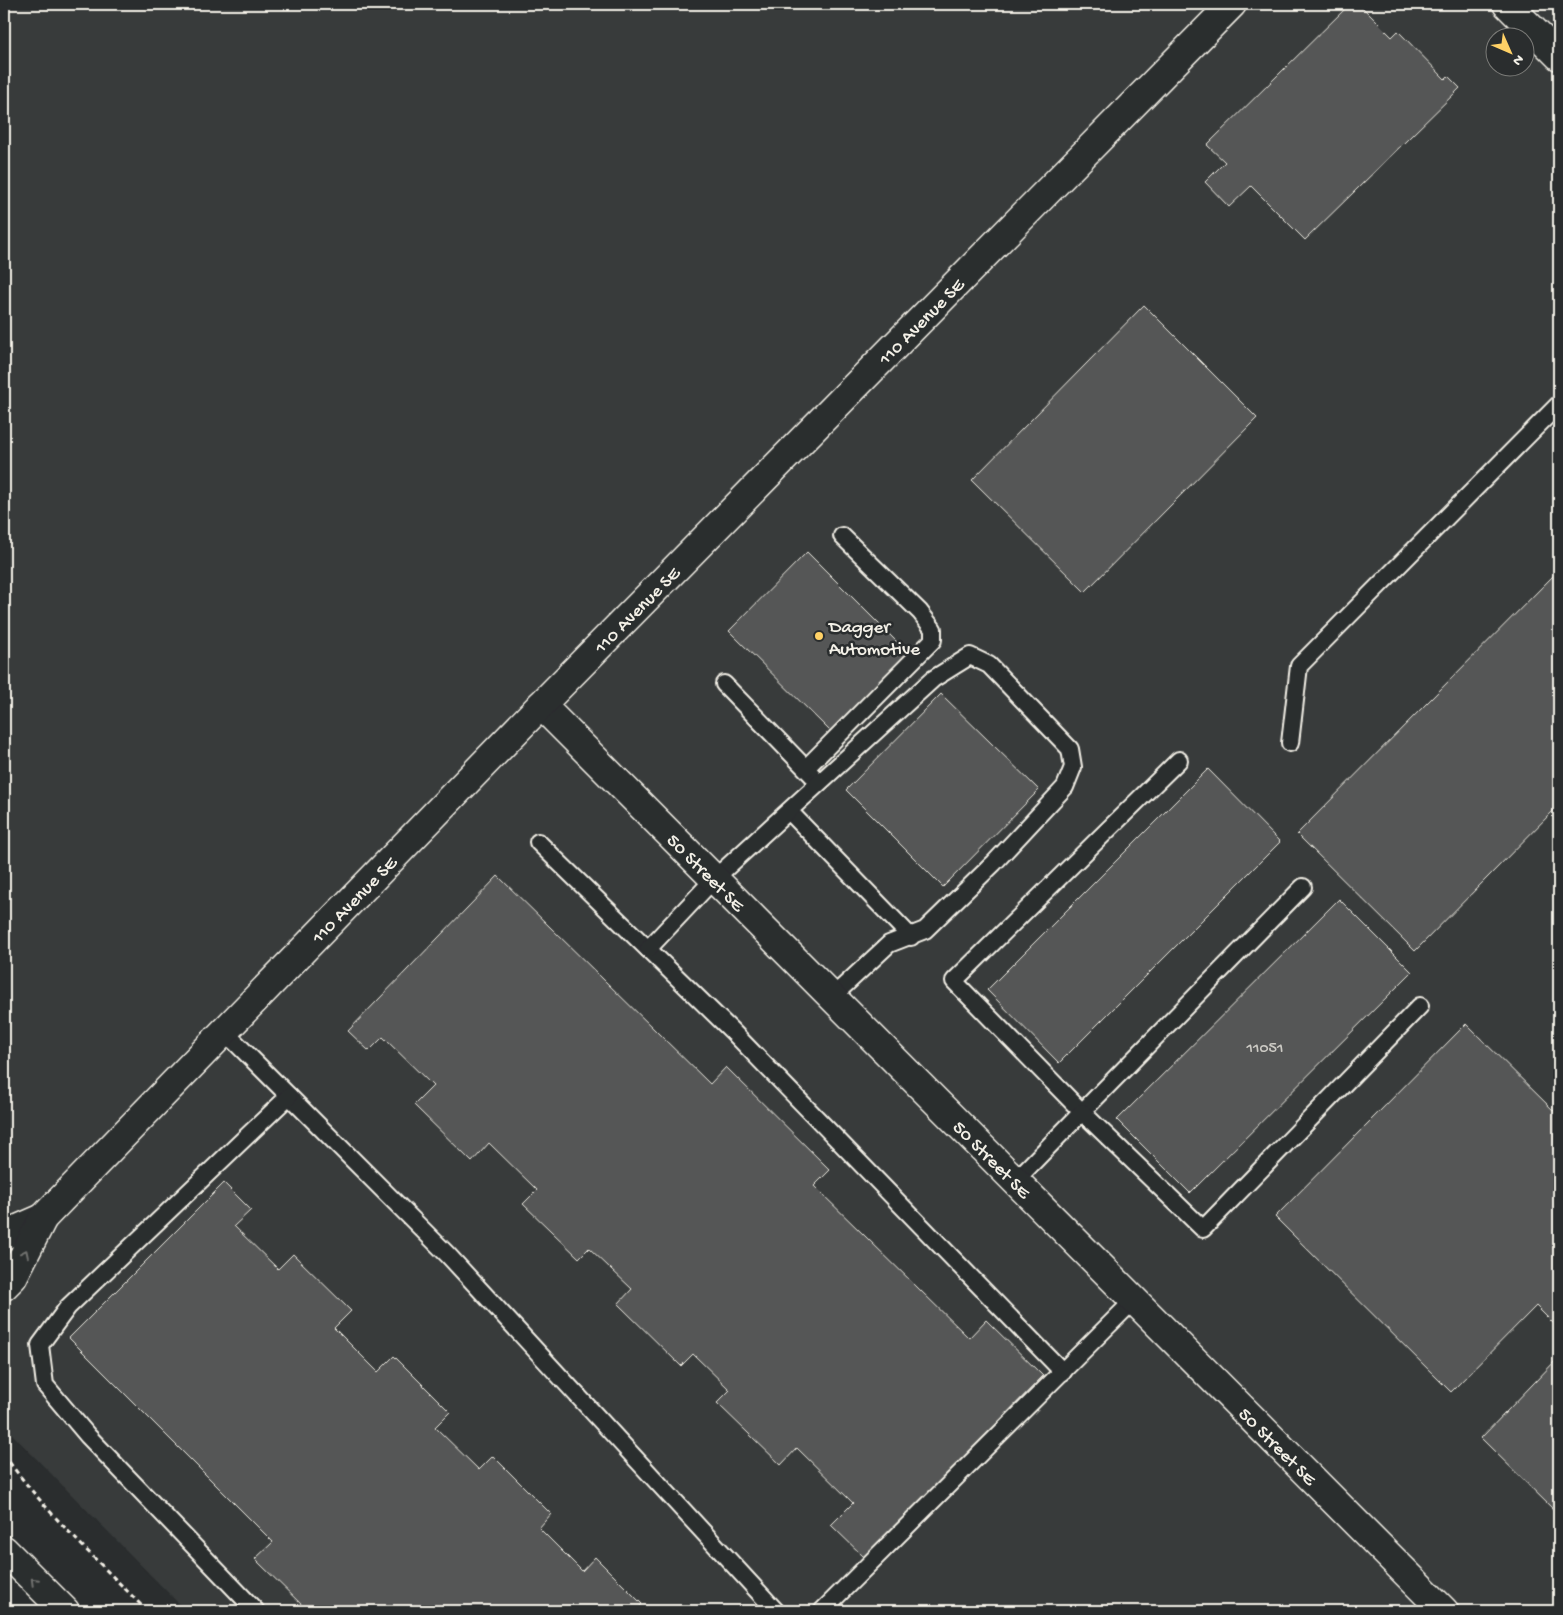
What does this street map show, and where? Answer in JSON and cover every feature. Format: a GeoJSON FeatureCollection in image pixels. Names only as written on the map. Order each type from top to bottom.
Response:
{"type":"FeatureCollection","features":[{"type":"Feature","properties":{"kind":"street","name":"110 Avenue SE"},"geometry":{"type":"LineString","coordinates":[[4,1286],[13,1277],[42,1218],[540,705],[1232,4]]}},
{"type":"Feature","properties":{"kind":"street"},"geometry":{"type":"LineString","coordinates":[[1507,4],[1559,56]]}},
{"type":"Feature","properties":{"kind":"street","name":"50 Street SE"},"geometry":{"type":"LineString","coordinates":[[540,705],[1444,1611]]}},
{"type":"Feature","properties":{"kind":"street","name":"110 Avenue SE"},"geometry":{"type":"LineString","coordinates":[[4,1235],[42,1218]]}},
{"type":"Feature","properties":{"kind":"street"},"geometry":{"type":"LineString","coordinates":[[4,1550],[65,1611]]}},
{"type":"Feature","properties":{"kind":"lane"},"geometry":{"type":"LineString","coordinates":[[1290,743],[1299,666],[1559,404]]}},
{"type":"Feature","properties":{"kind":"lane"},"geometry":{"type":"LineString","coordinates":[[806,768],[933,640],[933,629],[920,612],[842,536]]}},
{"type":"Feature","properties":{"kind":"lane"},"geometry":{"type":"LineString","coordinates":[[648,949],[714,879],[934,679],[970,656],[989,665],[1070,749],[1073,766],[1065,787],[987,870],[925,930],[889,944],[832,997]]}},
{"type":"Feature","properties":{"kind":"lane"},"geometry":{"type":"LineString","coordinates":[[724,684],[820,783]]}},
{"type":"Feature","properties":{"kind":"lane"},"geometry":{"type":"LineString","coordinates":[[1179,760],[954,981],[1082,1112],[1203,1229],[1420,1006]]}},
{"type":"Feature","properties":{"kind":"lane"},"geometry":{"type":"LineString","coordinates":[[789,811],[911,937]]}},
{"type":"Feature","properties":{"kind":"lane"},"geometry":{"type":"LineString","coordinates":[[538,842],[739,1038],[1063,1372]]}},
{"type":"Feature","properties":{"kind":"lane"},"geometry":{"type":"LineString","coordinates":[[1015,1181],[1303,887]]}},
{"type":"Feature","properties":{"kind":"lane"},"geometry":{"type":"LineString","coordinates":[[224,1031],[448,1255],[776,1611]]}},
{"type":"Feature","properties":{"kind":"lane"},"geometry":{"type":"LineString","coordinates":[[256,1611],[88,1436],[45,1385],[40,1345],[68,1307],[289,1096]]}},
{"type":"Feature","properties":{"kind":"lane"},"geometry":{"type":"LineString","coordinates":[[822,1611],[1134,1300]]}},
{"type":"Feature","properties":{"kind":"path"},"geometry":{"type":"LineString","coordinates":[[4,1455],[18,1474],[88,1552],[148,1611]]}},
{"type":"Feature","properties":{"kind":"shaded area"},"geometry":{"type":"Polygon","coordinates":[[[4,4],[1559,4],[1559,1611],[186,1611],[4,1425],[4,4]]]}},
{"type":"Feature","properties":{"kind":"building"},"geometry":{"type":"Polygon","coordinates":[[[1350,4],[1359,4],[1392,37],[1398,31],[1445,79],[1448,76],[1460,88],[1305,240],[1251,186],[1229,207],[1205,182],[1225,162],[1207,145],[1350,4]]]}},
{"type":"Feature","properties":{"kind":"building"},"geometry":{"type":"Polygon","coordinates":[[[1144,305],[1257,418],[1085,592],[972,480],[1144,305]]]}},
{"type":"Feature","properties":{"kind":"building"},"geometry":{"type":"Polygon","coordinates":[[[807,552],[908,653],[830,731],[729,631],[807,552]]]}},
{"type":"Feature","properties":{"kind":"building"},"geometry":{"type":"Polygon","coordinates":[[[1559,570],[1559,805],[1415,951],[1297,834],[1559,570]]]}},
{"type":"Feature","properties":{"kind":"building"},"geometry":{"type":"Polygon","coordinates":[[[941,694],[1039,790],[943,887],[846,790],[941,694]]]}},
{"type":"Feature","properties":{"kind":"building"},"geometry":{"type":"Polygon","coordinates":[[[1208,769],[1280,842],[1059,1063],[987,990],[1208,769]]]}},
{"type":"Feature","properties":{"kind":"building"},"geometry":{"type":"Polygon","coordinates":[[[498,876],[710,1084],[726,1067],[830,1170],[814,1186],[969,1338],[986,1320],[1043,1376],[865,1558],[831,1525],[853,1503],[797,1448],[781,1465],[717,1403],[730,1390],[693,1354],[681,1366],[618,1304],[632,1289],[589,1248],[579,1258],[523,1204],[537,1190],[489,1143],[472,1162],[414,1105],[433,1086],[383,1037],[369,1051],[348,1031],[498,876]]]}},
{"type":"Feature","properties":{"kind":"building"},"geometry":{"type":"Polygon","coordinates":[[[1339,899],[1412,972],[1190,1193],[1117,1120],[1339,899]]]}},
{"type":"Feature","properties":{"kind":"building"},"geometry":{"type":"Polygon","coordinates":[[[1466,1024],[1559,1116],[1559,1319],[1554,1324],[1536,1306],[1451,1392],[1275,1217],[1466,1024]]]}},
{"type":"Feature","properties":{"kind":"building"},"geometry":{"type":"Polygon","coordinates":[[[224,1183],[251,1210],[234,1226],[278,1269],[293,1254],[351,1311],[334,1328],[378,1372],[394,1356],[450,1412],[435,1427],[479,1470],[493,1456],[551,1514],[539,1528],[582,1571],[595,1557],[642,1604],[635,1611],[308,1611],[255,1559],[273,1542],[69,1338],[224,1183]]]}},
{"type":"Feature","properties":{"kind":"building"},"geometry":{"type":"Polygon","coordinates":[[[1559,1357],[1559,1515],[1481,1438],[1559,1357]]]}},
{"type":"Feature","properties":{"kind":"place","name":"Dagger Automotive"},"geometry":{"type":"Point","coordinates":[819,636]}}]}
